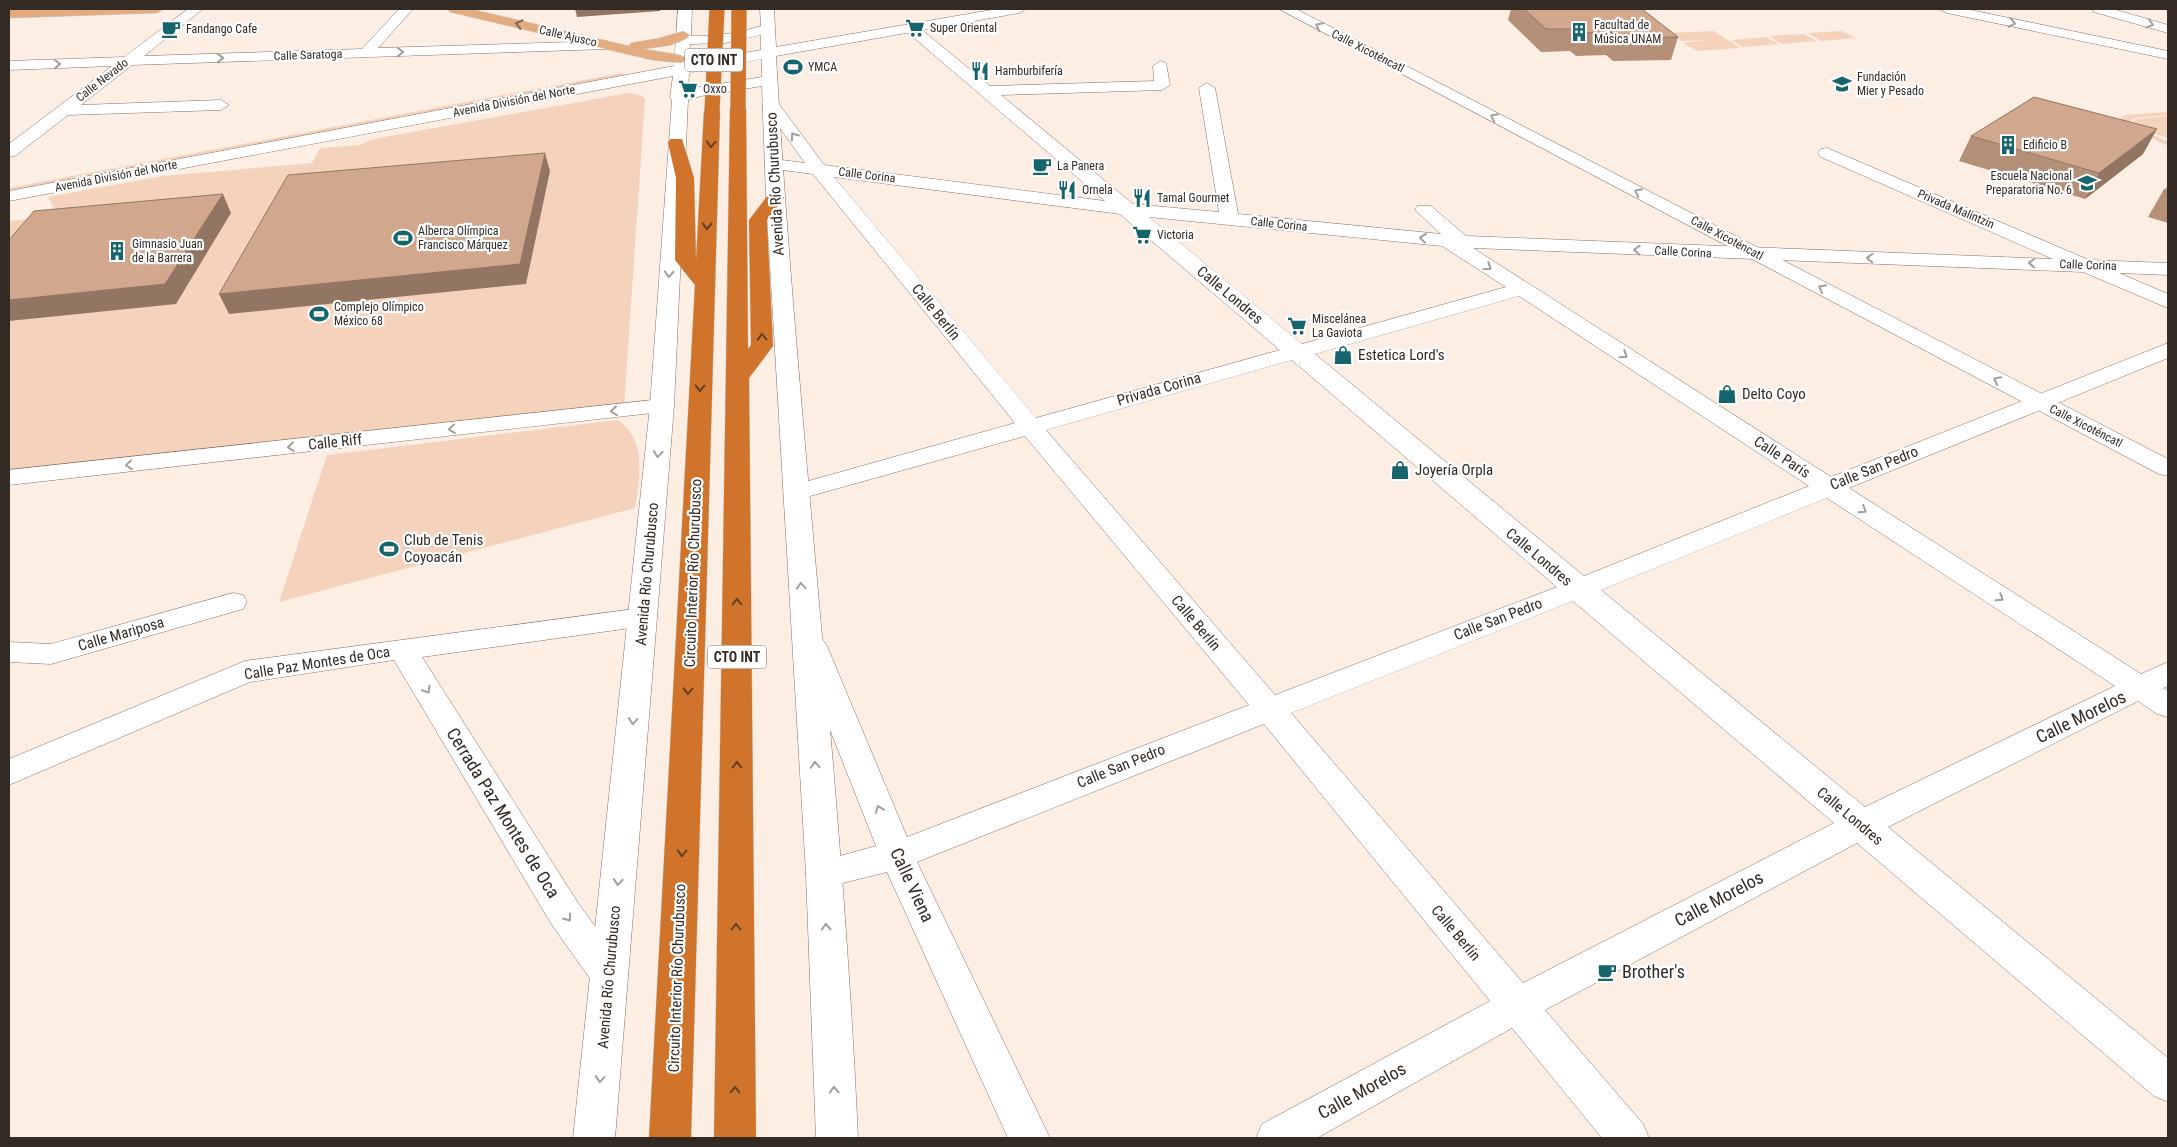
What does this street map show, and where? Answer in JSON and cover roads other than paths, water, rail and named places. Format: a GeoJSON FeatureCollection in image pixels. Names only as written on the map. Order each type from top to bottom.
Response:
{"type":"FeatureCollection","features":[{"type":"Feature","properties":{"kind":"highway","name":"Circuito Interior Río Churubusco"},"geometry":{"type":"LineString","coordinates":[[670,1138],[716,9]]}},
{"type":"Feature","properties":{"kind":"highway","name":"CTO INT"},"geometry":{"type":"LineString","coordinates":[[735,1138],[738,9]]}},
{"type":"Feature","properties":{"kind":"highway"},"geometry":{"type":"LineString","coordinates":[[676,143],[684,178],[685,260],[704,283]]}},
{"type":"Feature","properties":{"kind":"highway"},"geometry":{"type":"LineString","coordinates":[[738,377],[762,346],[758,220],[775,198]]}},
{"type":"Feature","properties":{"kind":"main road"},"geometry":{"type":"LineString","coordinates":[[9,14],[157,9]]}},
{"type":"Feature","properties":{"kind":"main road","name":"Calle Ajusco"},"geometry":{"type":"LineString","coordinates":[[455,9],[652,56],[680,78]]}},
{"type":"Feature","properties":{"kind":"main road"},"geometry":{"type":"LineString","coordinates":[[611,46],[655,44],[683,37]]}},
{"type":"Feature","properties":{"kind":"street","name":"Calle Nevado"},"geometry":{"type":"LineString","coordinates":[[9,152],[196,9]]}},
{"type":"Feature","properties":{"kind":"street"},"geometry":{"type":"LineString","coordinates":[[366,53],[406,9]]}},
{"type":"Feature","properties":{"kind":"street","name":"Avenida Río Churubusco"},"geometry":{"type":"LineString","coordinates":[[594,1138],[662,406],[685,9]]}},
{"type":"Feature","properties":{"kind":"street","name":"Avenida Río Churubusco"},"geometry":{"type":"LineString","coordinates":[[767,9],[775,198],[823,874],[837,1138]]}},
{"type":"Feature","properties":{"kind":"street","name":"Avenida División del Norte"},"geometry":{"type":"LineString","coordinates":[[9,196],[680,78],[769,48],[962,9]]}},
{"type":"Feature","properties":{"kind":"street","name":"Avenida División del Norte"},"geometry":{"type":"LineString","coordinates":[[769,48],[911,28],[1019,9]]}},
{"type":"Feature","properties":{"kind":"street","name":"Calle Xicoténcatl"},"geometry":{"type":"LineString","coordinates":[[1286,9],[2168,469]]}},
{"type":"Feature","properties":{"kind":"street"},"geometry":{"type":"LineString","coordinates":[[1947,9],[2168,55]]}},
{"type":"Feature","properties":{"kind":"street"},"geometry":{"type":"LineString","coordinates":[[2099,9],[2168,29]]}},
{"type":"Feature","properties":{"kind":"street"},"geometry":{"type":"LineString","coordinates":[[683,37],[699,41],[750,34],[768,28]]}},
{"type":"Feature","properties":{"kind":"street","name":"Calle Londres"},"geometry":{"type":"LineString","coordinates":[[911,28],[1577,589],[2168,1083]]}},
{"type":"Feature","properties":{"kind":"street","name":"Calle Saratoga"},"geometry":{"type":"LineString","coordinates":[[9,65],[611,46]]}},
{"type":"Feature","properties":{"kind":"street"},"geometry":{"type":"LineString","coordinates":[[986,91],[1162,85],[1162,66]]}},
{"type":"Feature","properties":{"kind":"street"},"geometry":{"type":"LineString","coordinates":[[680,78],[706,89],[748,85],[770,90]]}},
{"type":"Feature","properties":{"kind":"street","name":"Avenida División del Norte"},"geometry":{"type":"LineString","coordinates":[[9,185],[680,78]]}},
{"type":"Feature","properties":{"kind":"street"},"geometry":{"type":"LineString","coordinates":[[1207,88],[1228,214]]}},
{"type":"Feature","properties":{"kind":"street"},"geometry":{"type":"LineString","coordinates":[[195,106],[212,90]]}},
{"type":"Feature","properties":{"kind":"street","name":"Calle Berlín"},"geometry":{"type":"LineString","coordinates":[[770,90],[818,169],[1029,425],[1628,1138]]}},
{"type":"Feature","properties":{"kind":"street"},"geometry":{"type":"LineString","coordinates":[[64,110],[221,105]]}},
{"type":"Feature","properties":{"kind":"street"},"geometry":{"type":"LineString","coordinates":[[9,130],[38,129]]}},
{"type":"Feature","properties":{"kind":"street","name":"Privada Malintzin"},"geometry":{"type":"LineString","coordinates":[[1827,153],[2168,302]]}},
{"type":"Feature","properties":{"kind":"street","name":"Calle Corina"},"geometry":{"type":"LineString","coordinates":[[774,164],[1126,209],[1228,214],[1454,241],[1759,255],[2168,269]]}},
{"type":"Feature","properties":{"kind":"street","name":"Calle París"},"geometry":{"type":"LineString","coordinates":[[1424,210],[1454,241],[1523,289],[1827,487],[2159,689]]}},
{"type":"Feature","properties":{"kind":"street","name":"Privada Corina"},"geometry":{"type":"LineString","coordinates":[[796,492],[1029,425],[1523,289]]}},
{"type":"Feature","properties":{"kind":"street","name":"Calle San Pedro"},"geometry":{"type":"LineString","coordinates":[[823,874],[897,854],[1577,589],[2168,350]]}},
{"type":"Feature","properties":{"kind":"street","name":"Calle Riff"},"geometry":{"type":"LineString","coordinates":[[9,478],[662,406]]}},
{"type":"Feature","properties":{"kind":"street","name":"Calle Mariposa"},"geometry":{"type":"LineString","coordinates":[[9,652],[51,654],[233,602]]}},
{"type":"Feature","properties":{"kind":"street","name":"Calle Paz Montes de Oca"},"geometry":{"type":"LineString","coordinates":[[9,773],[244,672],[402,649],[642,618]]}},
{"type":"Feature","properties":{"kind":"street","name":"Calle Viena"},"geometry":{"type":"LineString","coordinates":[[804,626],[897,854],[1029,1138]]}},
{"type":"Feature","properties":{"kind":"street","name":"Cerrada Paz Montes de Oca"},"geometry":{"type":"LineString","coordinates":[[402,649],[565,914],[609,975]]}},
{"type":"Feature","properties":{"kind":"street","name":"Calle Morelos"},"geometry":{"type":"LineString","coordinates":[[1277,1138],[1516,1006],[1860,825],[2159,689]]}},
{"type":"Feature","properties":{"kind":"place","name":"Super Oriental"},"geometry":{"type":"Point","coordinates":[915,28]}},
{"type":"Feature","properties":{"kind":"place","name":"Fandango Cafe"},"geometry":{"type":"Point","coordinates":[171,29]}},
{"type":"Feature","properties":{"kind":"place","name":"Facultad de Música UNAM"},"geometry":{"type":"Point","coordinates":[1579,32]}},
{"type":"Feature","properties":{"kind":"place","name":"YMCA"},"geometry":{"type":"Point","coordinates":[793,67]}},
{"type":"Feature","properties":{"kind":"place","name":"Hamburbifería"},"geometry":{"type":"Point","coordinates":[980,71]}},
{"type":"Feature","properties":{"kind":"place","name":"Fundación Mier y Pesado"},"geometry":{"type":"Point","coordinates":[1842,84]}},
{"type":"Feature","properties":{"kind":"place","name":"Oxxo"},"geometry":{"type":"Point","coordinates":[688,89]}},
{"type":"Feature","properties":{"kind":"place","name":"Edificio B"},"geometry":{"type":"Point","coordinates":[2008,145]}},
{"type":"Feature","properties":{"kind":"place","name":"La Panera"},"geometry":{"type":"Point","coordinates":[1042,166]}},
{"type":"Feature","properties":{"kind":"place","name":"Escuela Nacional Preparatoria No. 6"},"geometry":{"type":"Point","coordinates":[2087,183]}},
{"type":"Feature","properties":{"kind":"place","name":"Ornela"},"geometry":{"type":"Point","coordinates":[1067,190]}},
{"type":"Feature","properties":{"kind":"place","name":"Tamal Gourmet"},"geometry":{"type":"Point","coordinates":[1142,198]}},
{"type":"Feature","properties":{"kind":"place","name":"Victoria"},"geometry":{"type":"Point","coordinates":[1142,235]}},
{"type":"Feature","properties":{"kind":"place","name":"Alberca Olímpica Francisco Márquez"},"geometry":{"type":"Point","coordinates":[403,238]}},
{"type":"Feature","properties":{"kind":"place","name":"Gimnasio Juan de la Barrera"},"geometry":{"type":"Point","coordinates":[117,251]}},
{"type":"Feature","properties":{"kind":"place","name":"Complejo Olímpico México 68"},"geometry":{"type":"Point","coordinates":[319,314]}},
{"type":"Feature","properties":{"kind":"place","name":"Miscelánea La Gaviota"},"geometry":{"type":"Point","coordinates":[1297,326]}},
{"type":"Feature","properties":{"kind":"place","name":"Estetica Lord's"},"geometry":{"type":"Point","coordinates":[1343,355]}},
{"type":"Feature","properties":{"kind":"place","name":"Delto Coyo"},"geometry":{"type":"Point","coordinates":[1727,394]}},
{"type":"Feature","properties":{"kind":"place","name":"Joyería Orpla"},"geometry":{"type":"Point","coordinates":[1400,470]}},
{"type":"Feature","properties":{"kind":"place","name":"Club de Tenis Coyoacán"},"geometry":{"type":"Point","coordinates":[389,549]}},
{"type":"Feature","properties":{"kind":"place","name":"Brother's"},"geometry":{"type":"Point","coordinates":[1607,972]}}]}
